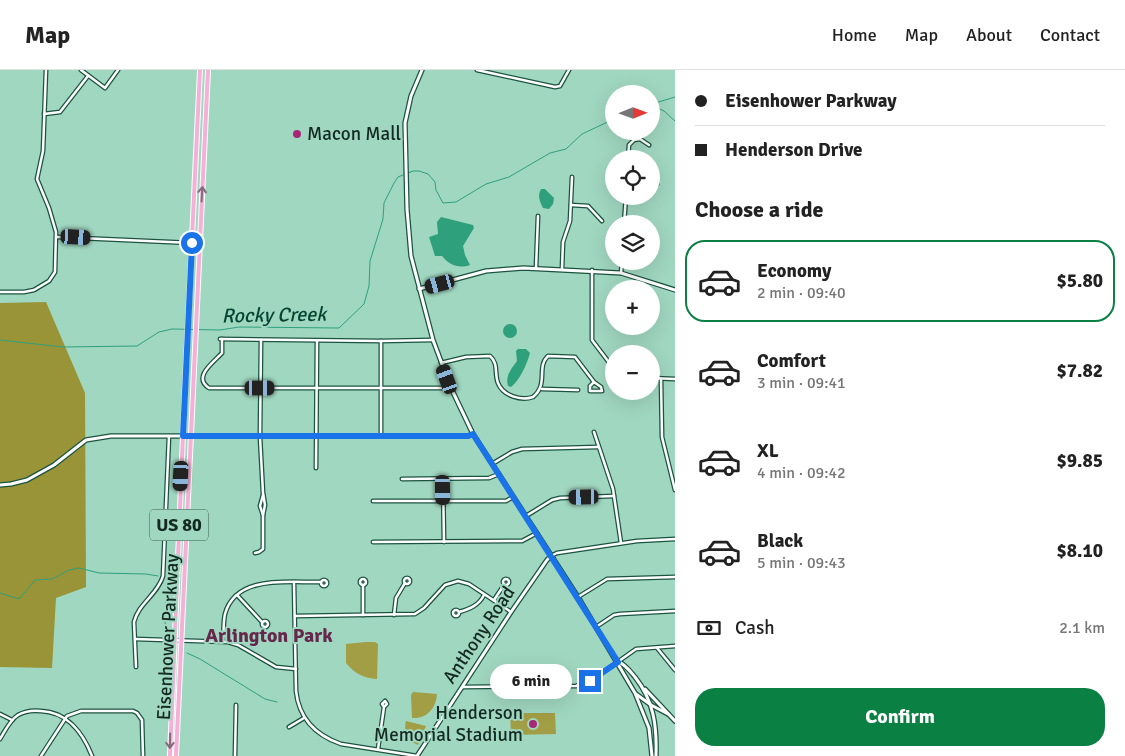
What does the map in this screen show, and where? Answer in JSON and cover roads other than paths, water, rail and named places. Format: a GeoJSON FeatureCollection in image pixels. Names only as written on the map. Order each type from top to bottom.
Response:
{"type":"FeatureCollection","features":[{"type":"Feature","properties":{"kind":"main road","name":"Eisenhower Parkway"},"geometry":{"type":"LineString","coordinates":[[170,756],[200,70]]}},
{"type":"Feature","properties":{"kind":"main road","name":"Eisenhower Parkway"},"geometry":{"type":"LineString","coordinates":[[176,756],[208,70]]}},
{"type":"Feature","properties":{"kind":"street"},"geometry":{"type":"LineString","coordinates":[[0,292],[28,292],[49,281],[55,272],[57,237],[49,208],[37,179],[43,151],[46,70]]}},
{"type":"Feature","properties":{"kind":"street"},"geometry":{"type":"LineString","coordinates":[[81,70],[105,88],[118,70]]}},
{"type":"Feature","properties":{"kind":"street"},"geometry":{"type":"LineString","coordinates":[[422,70],[408,111],[405,134],[405,159],[409,247],[433,340],[451,388],[473,434],[578,598],[635,693],[647,723],[652,756]]}},
{"type":"Feature","properties":{"kind":"street"},"geometry":{"type":"LineString","coordinates":[[477,70],[555,87],[563,83],[569,70]]}},
{"type":"Feature","properties":{"kind":"street"},"geometry":{"type":"LineString","coordinates":[[44,114],[60,112],[88,76]]}},
{"type":"Feature","properties":{"kind":"street"},"geometry":{"type":"LineString","coordinates":[[629,150],[629,145],[634,140],[640,139],[649,145]]}},
{"type":"Feature","properties":{"kind":"street"},"geometry":{"type":"LineString","coordinates":[[562,269],[563,242],[570,225],[572,177]]}},
{"type":"Feature","properties":{"kind":"street"},"geometry":{"type":"LineString","coordinates":[[571,205],[588,206],[602,221]]}},
{"type":"Feature","properties":{"kind":"street"},"geometry":{"type":"LineString","coordinates":[[536,268],[538,216]]}},
{"type":"Feature","properties":{"kind":"street"},"geometry":{"type":"LineString","coordinates":[[57,237],[192,243]]}},
{"type":"Feature","properties":{"kind":"street"},"geometry":{"type":"LineString","coordinates":[[420,289],[497,269],[536,268],[621,273],[675,290]]}},
{"type":"Feature","properties":{"kind":"street"},"geometry":{"type":"LineString","coordinates":[[592,270],[592,340],[605,357]]}},
{"type":"Feature","properties":{"kind":"street"},"geometry":{"type":"LineString","coordinates":[[433,340],[221,339],[222,353],[203,374],[203,381],[205,386],[211,388],[451,388]]}},
{"type":"Feature","properties":{"kind":"street"},"geometry":{"type":"LineString","coordinates":[[254,553],[263,549],[263,515],[260,506],[263,495],[260,437],[261,340]]}},
{"type":"Feature","properties":{"kind":"street"},"geometry":{"type":"LineString","coordinates":[[316,468],[317,340]]}},
{"type":"Feature","properties":{"kind":"street"},"geometry":{"type":"LineString","coordinates":[[381,341],[381,436]]}},
{"type":"Feature","properties":{"kind":"street"},"geometry":{"type":"LineString","coordinates":[[441,363],[466,357],[487,355],[495,361],[498,384],[508,394],[516,397],[530,398],[542,389],[544,362],[548,356],[575,357],[594,382],[601,387],[602,391],[590,391],[590,386],[594,382]]}},
{"type":"Feature","properties":{"kind":"street"},"geometry":{"type":"LineString","coordinates":[[675,379],[661,379],[662,437],[675,490]]}},
{"type":"Feature","properties":{"kind":"street"},"geometry":{"type":"LineString","coordinates":[[542,389],[578,390]]}},
{"type":"Feature","properties":{"kind":"street"},"geometry":{"type":"LineString","coordinates":[[594,432],[613,489],[621,543]]}},
{"type":"Feature","properties":{"kind":"street"},"geometry":{"type":"LineString","coordinates":[[0,485],[27,480],[40,474],[86,440],[111,436],[468,436],[473,434]]}},
{"type":"Feature","properties":{"kind":"street"},"geometry":{"type":"LineString","coordinates":[[136,667],[134,622],[138,612],[159,586],[163,576],[168,436]]}},
{"type":"Feature","properties":{"kind":"street"},"geometry":{"type":"LineString","coordinates":[[492,464],[512,452],[522,450],[598,447]]}},
{"type":"Feature","properties":{"kind":"street"},"geometry":{"type":"LineString","coordinates":[[402,479],[489,478],[498,474]]}},
{"type":"Feature","properties":{"kind":"street"},"geometry":{"type":"LineString","coordinates":[[443,478],[444,542]]}},
{"type":"Feature","properties":{"kind":"street"},"geometry":{"type":"LineString","coordinates":[[526,516],[552,500],[560,498],[614,496]]}},
{"type":"Feature","properties":{"kind":"street"},"geometry":{"type":"LineString","coordinates":[[373,501],[506,501],[513,497]]}},
{"type":"Feature","properties":{"kind":"street"},"geometry":{"type":"LineString","coordinates":[[373,542],[522,541],[536,533]]}},
{"type":"Feature","properties":{"kind":"street"},"geometry":{"type":"LineString","coordinates":[[551,556],[557,553],[621,543],[675,539]]}},
{"type":"Feature","properties":{"kind":"street","name":"Anthony Road"},"geometry":{"type":"LineString","coordinates":[[417,756],[511,612],[551,556]]}},
{"type":"Feature","properties":{"kind":"street"},"geometry":{"type":"LineString","coordinates":[[578,598],[607,580],[675,576]]}},
{"type":"Feature","properties":{"kind":"street"},"geometry":{"type":"LineString","coordinates":[[223,641],[225,613],[229,605],[243,590],[256,585],[321,582]]}},
{"type":"Feature","properties":{"kind":"street"},"geometry":{"type":"LineString","coordinates":[[295,616],[411,615],[419,612],[441,588],[454,582],[469,584],[511,612]]}},
{"type":"Feature","properties":{"kind":"street"},"geometry":{"type":"LineString","coordinates":[[294,583],[296,697],[304,718],[318,733],[341,744],[417,756]]}},
{"type":"Feature","properties":{"kind":"street"},"geometry":{"type":"LineString","coordinates":[[394,615],[396,598],[405,583]]}},
{"type":"Feature","properties":{"kind":"street"},"geometry":{"type":"LineString","coordinates":[[363,585],[363,615]]}},
{"type":"Feature","properties":{"kind":"street"},"geometry":{"type":"LineString","coordinates":[[494,600],[504,585]]}},
{"type":"Feature","properties":{"kind":"street"},"geometry":{"type":"LineString","coordinates":[[237,595],[262,622]]}},
{"type":"Feature","properties":{"kind":"street"},"geometry":{"type":"LineString","coordinates":[[459,612],[472,608],[484,595]]}},
{"type":"Feature","properties":{"kind":"street"},"geometry":{"type":"LineString","coordinates":[[596,627],[609,618],[620,614],[675,611]]}},
{"type":"Feature","properties":{"kind":"street"},"geometry":{"type":"LineString","coordinates":[[135,639],[223,641],[238,645],[276,667],[296,669]]}},
{"type":"Feature","properties":{"kind":"street"},"geometry":{"type":"LineString","coordinates":[[462,687],[576,686],[595,678],[636,649],[675,646]]}},
{"type":"Feature","properties":{"kind":"street"},"geometry":{"type":"LineString","coordinates":[[657,647],[675,670]]}},
{"type":"Feature","properties":{"kind":"street"},"geometry":{"type":"LineString","coordinates":[[618,662],[623,664],[675,721]]}},
{"type":"Feature","properties":{"kind":"street"},"geometry":{"type":"LineString","coordinates":[[644,688],[651,705],[656,727],[656,756]]}},
{"type":"Feature","properties":{"kind":"street"},"geometry":{"type":"LineString","coordinates":[[635,693],[651,705],[668,714]]}},
{"type":"Feature","properties":{"kind":"street"},"geometry":{"type":"LineString","coordinates":[[235,756],[236,705]]}},
{"type":"Feature","properties":{"kind":"street"},"geometry":{"type":"LineString","coordinates":[[378,749],[384,707]]}},
{"type":"Feature","properties":{"kind":"street"},"geometry":{"type":"LineString","coordinates":[[0,740],[12,720],[23,713],[34,710],[56,713],[66,719],[83,736],[92,756]]}},
{"type":"Feature","properties":{"kind":"street"},"geometry":{"type":"LineString","coordinates":[[41,756],[66,719],[71,714],[81,711],[133,711],[142,720],[143,756]]}},
{"type":"Feature","properties":{"kind":"street"},"geometry":{"type":"LineString","coordinates":[[0,714],[12,720]]}},
{"type":"Feature","properties":{"kind":"street"},"geometry":{"type":"LineString","coordinates":[[289,727],[304,718]]}},
{"type":"Feature","properties":{"kind":"waterway","name":"Rocky Creek"},"geometry":{"type":"LineString","coordinates":[[660,102],[675,97]]}},
{"type":"Feature","properties":{"kind":"waterway"},"geometry":{"type":"LineString","coordinates":[[660,109],[675,121]]}},
{"type":"Feature","properties":{"kind":"waterway","name":"Rocky Creek"},"geometry":{"type":"LineString","coordinates":[[0,340],[62,347],[137,346],[159,332],[172,329],[220,330],[239,327],[339,328],[364,304],[369,286],[370,261],[383,219],[384,203],[398,177],[413,171],[428,174],[435,182],[436,190],[443,203],[456,202],[486,184],[509,177],[550,153],[566,149],[582,134],[605,123]]}},
{"type":"Feature","properties":{"kind":"waterway"},"geometry":{"type":"LineString","coordinates":[[0,593],[19,599],[35,580],[52,579],[69,570],[79,568],[99,573],[158,576]]}},
{"type":"Feature","properties":{"kind":"waterway"},"geometry":{"type":"LineString","coordinates":[[165,632],[166,590]]}},
{"type":"Feature","properties":{"kind":"waterway"},"geometry":{"type":"LineString","coordinates":[[187,653],[265,699],[277,702]]}},
{"type":"Feature","properties":{"kind":"place","name":"Macon Mall"},"geometry":{"type":"Point","coordinates":[297,134]}},
{"type":"Feature","properties":{"kind":"place","name":"Henderson Memorial Stadium"},"geometry":{"type":"Point","coordinates":[533,724]}},
{"type":"Feature","properties":{"kind":"district","name":"Arlington Park"},"geometry":{"type":"Point","coordinates":[269,635]}}]}
